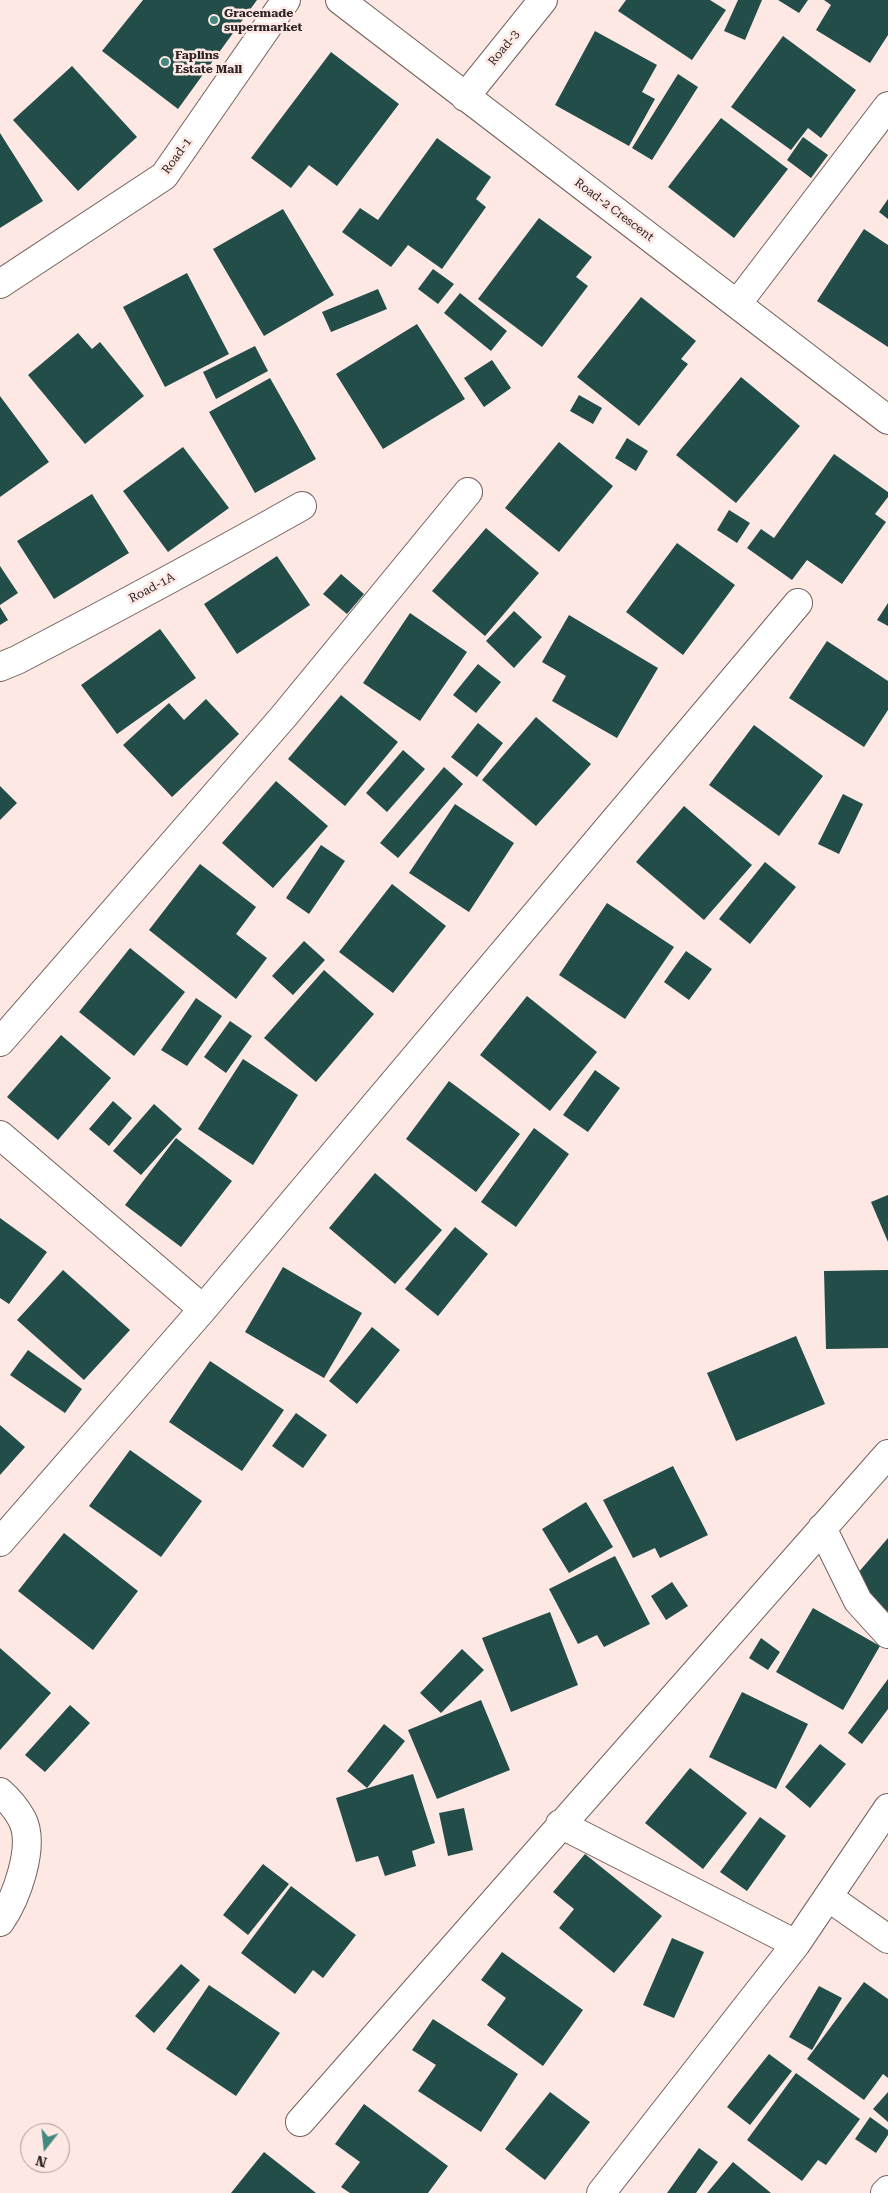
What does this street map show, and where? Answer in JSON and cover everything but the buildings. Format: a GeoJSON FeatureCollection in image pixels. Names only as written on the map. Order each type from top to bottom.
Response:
{"type":"FeatureCollection","features":[{"type":"Feature","properties":{"kind":"street","name":"Road-1"},"geometry":{"type":"LineString","coordinates":[[0,284],[164,176],[286,0]]}},
{"type":"Feature","properties":{"kind":"street","name":"Road-2 Crescent"},"geometry":{"type":"LineString","coordinates":[[340,0],[888,420]]}},
{"type":"Feature","properties":{"kind":"street","name":"Road-3"},"geometry":{"type":"LineString","coordinates":[[465,96],[543,0]]}},
{"type":"Feature","properties":{"kind":"street"},"geometry":{"type":"LineString","coordinates":[[737,304],[888,106]]}},
{"type":"Feature","properties":{"kind":"street"},"geometry":{"type":"LineString","coordinates":[[0,1042],[284,716],[468,492]]}},
{"type":"Feature","properties":{"kind":"street","name":"Road-1A"},"geometry":{"type":"LineString","coordinates":[[0,667],[18,660],[152,587],[210,559],[302,506]]}},
{"type":"Feature","properties":{"kind":"street"},"geometry":{"type":"LineString","coordinates":[[1,1539],[203,1309],[798,603]]}},
{"type":"Feature","properties":{"kind":"street"},"geometry":{"type":"LineString","coordinates":[[0,1134],[203,1309]]}},
{"type":"Feature","properties":{"kind":"street"},"geometry":{"type":"LineString","coordinates":[[300,2122],[560,1824],[888,1454]]}},
{"type":"Feature","properties":{"kind":"street"},"geometry":{"type":"LineString","coordinates":[[822,1528],[858,1601],[888,1634]]}},
{"type":"Feature","properties":{"kind":"street"},"geometry":{"type":"LineString","coordinates":[[0,1792],[23,1820],[27,1855],[10,1908],[0,1922]]}},
{"type":"Feature","properties":{"kind":"street"},"geometry":{"type":"LineString","coordinates":[[601,2193],[796,1944],[888,1808]]}},
{"type":"Feature","properties":{"kind":"street"},"geometry":{"type":"LineString","coordinates":[[560,1824],[796,1944]]}},
{"type":"Feature","properties":{"kind":"street"},"geometry":{"type":"LineString","coordinates":[[828,1897],[888,1939]]}},
{"type":"Feature","properties":{"kind":"street"},"geometry":{"type":"LineString","coordinates":[[885,2193],[888,2190]]}},
{"type":"Feature","properties":{"kind":"place","name":"Gracemade supermarket"},"geometry":{"type":"Point","coordinates":[214,20]}},
{"type":"Feature","properties":{"kind":"place","name":"Faplins Estate Mall"},"geometry":{"type":"Point","coordinates":[165,62]}}]}
